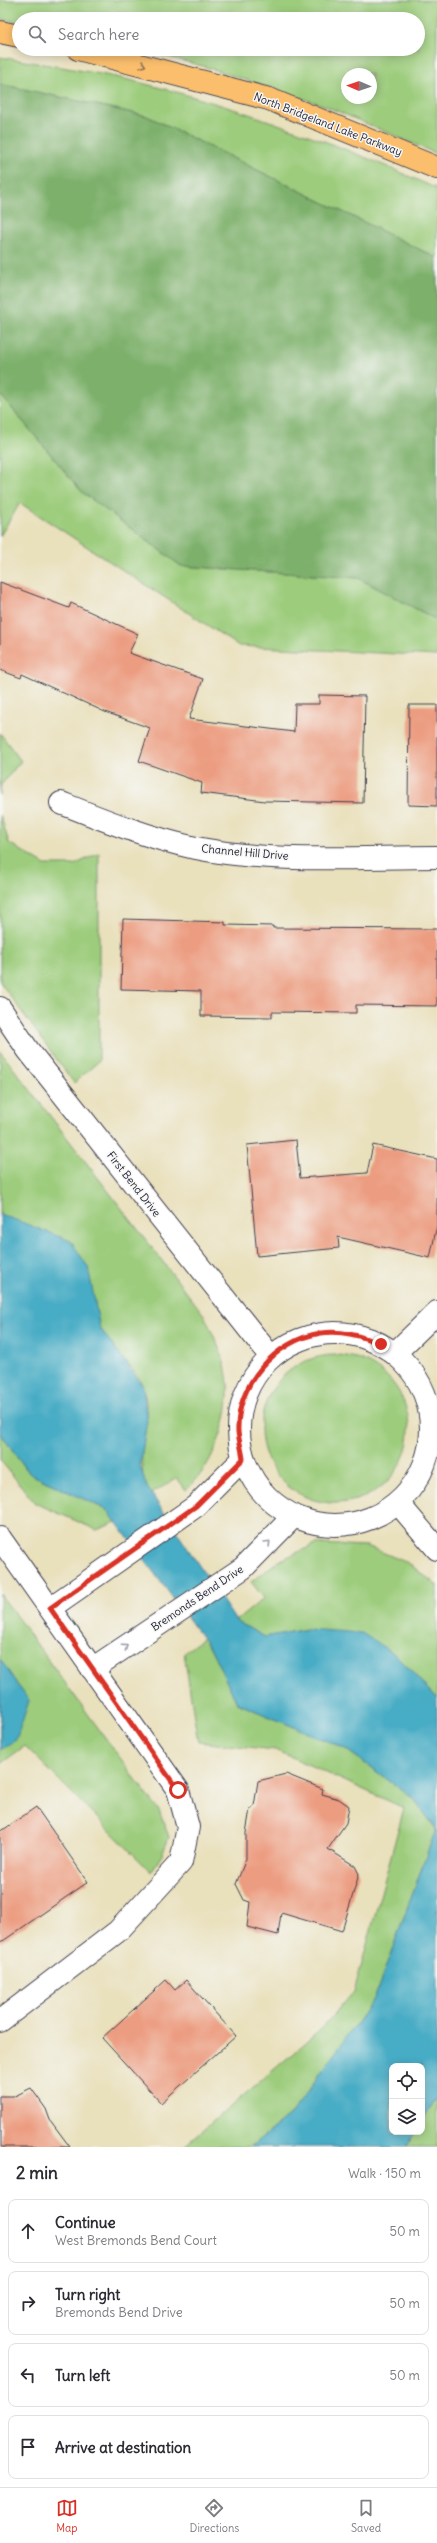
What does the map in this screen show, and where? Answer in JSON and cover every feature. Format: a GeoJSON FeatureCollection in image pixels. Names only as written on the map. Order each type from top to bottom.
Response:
{"type":"FeatureCollection","features":[{"type":"Feature","properties":{"kind":"main road"},"geometry":{"type":"LineString","coordinates":[[0,32],[12,35]]}},
{"type":"Feature","properties":{"kind":"main road","name":"North Bridgeland Lake Parkway"},"geometry":{"type":"LineString","coordinates":[[105,56],[269,98],[437,168]]}},
{"type":"Feature","properties":{"kind":"street","name":"Channel Hill Drive"},"geometry":{"type":"LineString","coordinates":[[61,803],[140,834],[192,847],[239,854],[300,858],[437,857]]}},
{"type":"Feature","properties":{"kind":"street","name":"First Bend Drive"},"geometry":{"type":"LineString","coordinates":[[0,1008],[28,1050],[271,1357]]}},
{"type":"Feature","properties":{"kind":"street"},"geometry":{"type":"LineString","coordinates":[[395,1353],[437,1312]]}},
{"type":"Feature","properties":{"kind":"street"},"geometry":{"type":"LineString","coordinates":[[321,1333],[341,1333],[361,1336],[381,1344],[395,1353],[408,1366],[419,1382],[427,1400],[431,1418],[431,1436],[426,1462],[411,1490],[398,1503],[374,1518],[347,1526],[319,1525],[293,1517],[267,1497],[254,1483],[243,1459],[238,1432],[242,1404],[253,1378],[271,1357],[285,1346],[302,1338],[321,1333]]}},
{"type":"Feature","properties":{"kind":"street"},"geometry":{"type":"LineString","coordinates":[[50,1608],[118,1563],[196,1506],[243,1459]]}},
{"type":"Feature","properties":{"kind":"street"},"geometry":{"type":"LineString","coordinates":[[398,1503],[437,1549]]}},
{"type":"Feature","properties":{"kind":"street","name":"Bremonds Bend Drive"},"geometry":{"type":"LineString","coordinates":[[92,1669],[243,1568],[293,1517]]}},
{"type":"Feature","properties":{"kind":"street"},"geometry":{"type":"LineString","coordinates":[[0,1538],[178,1790],[188,1827],[181,1862],[118,1931],[0,2021]]}},
{"type":"Feature","properties":{"kind":"green space"},"geometry":{"type":"Polygon","coordinates":[[[0,0],[437,0],[437,154],[323,105],[206,67],[165,56],[425,56],[425,12],[12,12],[12,21],[0,19],[0,0]]]}},
{"type":"Feature","properties":{"kind":"green space"},"geometry":{"type":"Polygon","coordinates":[[[0,57],[125,79],[205,100],[284,126],[362,156],[437,189],[437,258],[147,116],[0,84],[0,57]]]}},
{"type":"Feature","properties":{"kind":"green space"},"geometry":{"type":"Polygon","coordinates":[[[0,84],[147,116],[437,258],[437,620],[358,578],[181,566],[82,492],[0,394],[0,84]]]}},
{"type":"Feature","properties":{"kind":"green space"},"geometry":{"type":"Polygon","coordinates":[[[0,394],[82,492],[181,566],[358,578],[437,620],[437,656],[239,646],[20,503],[0,536],[0,394]]]}},
{"type":"Feature","properties":{"kind":"green space"},"geometry":{"type":"Polygon","coordinates":[[[0,733],[21,761],[1,785],[0,796],[0,733]]]}},
{"type":"Feature","properties":{"kind":"green space"},"geometry":{"type":"Polygon","coordinates":[[[0,814],[9,843],[45,865],[74,865],[99,853],[99,1061],[74,1083],[0,982],[0,814]]]}},
{"type":"Feature","properties":{"kind":"green space"},"geometry":{"type":"Polygon","coordinates":[[[0,1051],[204,1315],[216,1340],[223,1358],[228,1385],[228,1399],[223,1428],[212,1456],[196,1480],[186,1490],[177,1478],[151,1494],[145,1481],[142,1468],[146,1414],[146,1401],[143,1387],[135,1372],[109,1343],[100,1328],[94,1306],[88,1267],[0,1214],[0,1051]]]}},
{"type":"Feature","properties":{"kind":"green space"},"geometry":{"type":"Polygon","coordinates":[[[335,1355],[356,1358],[370,1364],[382,1372],[392,1382],[400,1394],[406,1408],[409,1429],[406,1450],[400,1464],[392,1476],[382,1486],[370,1494],[356,1500],[335,1503],[314,1500],[300,1494],[288,1486],[278,1476],[270,1464],[264,1450],[261,1429],[264,1408],[270,1394],[278,1382],[288,1372],[300,1364],[314,1358],[335,1355]]]}},
{"type":"Feature","properties":{"kind":"green space"},"geometry":{"type":"Polygon","coordinates":[[[0,1433],[30,1474],[107,1510],[116,1522],[97,1530],[35,1503],[0,1460],[0,1433]]]}},
{"type":"Feature","properties":{"kind":"green space"},"geometry":{"type":"Polygon","coordinates":[[[316,1544],[367,1546],[408,1563],[437,1585],[437,1699],[396,1655],[307,1629],[265,1637],[236,1621],[264,1598],[251,1582],[278,1561],[316,1544]]]}},
{"type":"Feature","properties":{"kind":"green space"},"geometry":{"type":"Polygon","coordinates":[[[0,1594],[159,1811],[169,1837],[162,1855],[151,1872],[25,1746],[0,1764],[0,1594]]]}},
{"type":"Feature","properties":{"kind":"green space"},"geometry":{"type":"Polygon","coordinates":[[[203,1638],[211,1649],[237,1703],[344,1748],[414,1799],[436,1829],[374,1999],[291,2114],[250,2147],[183,2147],[318,2032],[354,1992],[404,1808],[276,1750],[198,1742],[184,1653],[203,1638]]]}},
{"type":"Feature","properties":{"kind":"green space"},"geometry":{"type":"Polygon","coordinates":[[[437,2097],[437,2147],[406,2147],[413,2135],[425,2135],[425,2116],[437,2097]]]}},
{"type":"Feature","properties":{"kind":"water"},"geometry":{"type":"Polygon","coordinates":[[[0,1214],[71,1241],[88,1267],[100,1328],[143,1386],[147,1421],[140,1466],[147,1487],[236,1621],[265,1637],[307,1629],[362,1633],[396,1655],[437,1699],[437,2097],[425,2116],[425,2063],[389,2063],[389,2135],[413,2135],[406,2147],[250,2147],[291,2114],[374,1999],[436,1829],[414,1799],[344,1748],[237,1703],[211,1649],[107,1510],[30,1474],[0,1433],[0,1214]]]}},
{"type":"Feature","properties":{"kind":"water"},"geometry":{"type":"Polygon","coordinates":[[[0,1659],[29,1701],[16,1740],[0,1750],[0,1659]]]}},
{"type":"Feature","properties":{"kind":"building"},"geometry":{"type":"Polygon","coordinates":[[[0,582],[69,608],[71,603],[138,634],[129,653],[203,679],[189,719],[294,732],[295,704],[319,704],[319,695],[365,696],[363,803],[265,801],[201,793],[202,783],[139,761],[150,728],[105,712],[22,674],[21,678],[0,670],[0,582]]]}},
{"type":"Feature","properties":{"kind":"building"},"geometry":{"type":"Polygon","coordinates":[[[409,705],[437,705],[437,806],[408,805],[409,705]]]}},
{"type":"Feature","properties":{"kind":"building"},"geometry":{"type":"Polygon","coordinates":[[[123,919],[225,922],[225,925],[273,926],[273,928],[437,929],[437,1006],[356,1005],[356,1013],[272,1012],[272,1017],[201,1016],[201,991],[121,989],[123,919]]]}},
{"type":"Feature","properties":{"kind":"building"},"geometry":{"type":"Polygon","coordinates":[[[296,1140],[300,1178],[367,1173],[373,1145],[437,1159],[437,1225],[430,1258],[338,1237],[339,1248],[257,1256],[247,1145],[296,1140]]]}},
{"type":"Feature","properties":{"kind":"building"},"geometry":{"type":"Polygon","coordinates":[[[286,1774],[323,1789],[322,1794],[339,1799],[349,1806],[346,1823],[328,1849],[355,1866],[359,1874],[342,1931],[281,1913],[278,1935],[247,1927],[250,1902],[244,1900],[236,1884],[246,1859],[246,1833],[250,1809],[254,1806],[258,1781],[286,1774]]]}},
{"type":"Feature","properties":{"kind":"building"},"geometry":{"type":"Polygon","coordinates":[[[36,1807],[88,1882],[0,1943],[0,1832],[36,1807]]]}},
{"type":"Feature","properties":{"kind":"building"},"geometry":{"type":"Polygon","coordinates":[[[166,1980],[175,1990],[186,1980],[236,2036],[161,2103],[102,2038],[166,1980]]]}},
{"type":"Feature","properties":{"kind":"building"},"geometry":{"type":"Polygon","coordinates":[[[31,2088],[46,2109],[50,2120],[70,2147],[0,2147],[0,2096],[15,2096],[31,2088]]]}},
{"type":"Feature","properties":{"kind":"route"},"geometry":{"type":"LineString","coordinates":[[178,1790],[50,1608],[118,1563],[196,1506],[243,1459],[238,1432],[242,1404],[253,1378],[271,1357],[285,1346],[302,1338],[321,1333],[341,1333],[361,1336],[381,1344]]}}]}
